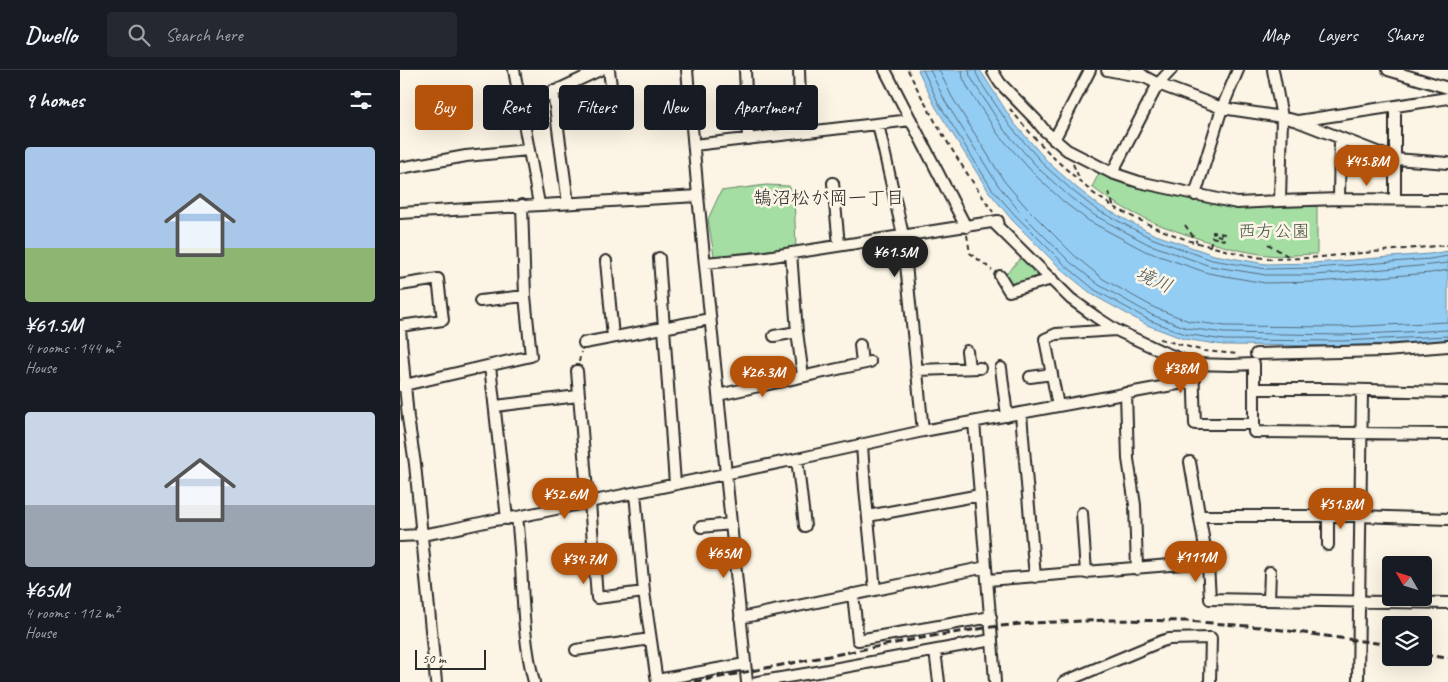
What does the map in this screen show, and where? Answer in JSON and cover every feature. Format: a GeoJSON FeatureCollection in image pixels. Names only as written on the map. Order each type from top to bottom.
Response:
{"type":"FeatureCollection","features":[{"type":"Feature","properties":{"kind":"street"},"geometry":{"type":"LineString","coordinates":[[514,70],[517,85]]}},
{"type":"Feature","properties":{"kind":"street"},"geometry":{"type":"LineString","coordinates":[[549,93],[600,70]]}},
{"type":"Feature","properties":{"kind":"street"},"geometry":{"type":"LineString","coordinates":[[609,70],[611,85]]}},
{"type":"Feature","properties":{"kind":"street"},"geometry":{"type":"LineString","coordinates":[[687,70],[704,263],[747,682]]}},
{"type":"Feature","properties":{"kind":"street"},"geometry":{"type":"LineString","coordinates":[[745,70],[748,139]]}},
{"type":"Feature","properties":{"kind":"street"},"geometry":{"type":"LineString","coordinates":[[799,70],[801,133]]}},
{"type":"Feature","properties":{"kind":"street"},"geometry":{"type":"LineString","coordinates":[[885,70],[966,227]]}},
{"type":"Feature","properties":{"kind":"street"},"geometry":{"type":"LineString","coordinates":[[993,70],[1000,83],[1054,140],[1066,150],[1112,172],[1139,182],[1237,204],[1280,200],[1448,200]]}},
{"type":"Feature","properties":{"kind":"street"},"geometry":{"type":"LineString","coordinates":[[1054,140],[1090,70]]}},
{"type":"Feature","properties":{"kind":"street"},"geometry":{"type":"LineString","coordinates":[[1107,70],[1141,74],[1158,84],[1222,108],[1297,122],[1395,159],[1448,163]]}},
{"type":"Feature","properties":{"kind":"street"},"geometry":{"type":"LineString","coordinates":[[1112,172],[1158,84],[1171,70]]}},
{"type":"Feature","properties":{"kind":"street"},"geometry":{"type":"LineString","coordinates":[[1195,195],[1222,108],[1238,70]]}},
{"type":"Feature","properties":{"kind":"street"},"geometry":{"type":"LineString","coordinates":[[1273,70],[1282,118],[1280,200]]}},
{"type":"Feature","properties":{"kind":"street"},"geometry":{"type":"LineString","coordinates":[[1388,70],[1448,88]]}},
{"type":"Feature","properties":{"kind":"street"},"geometry":{"type":"LineString","coordinates":[[553,91],[568,203]]}},
{"type":"Feature","properties":{"kind":"street"},"geometry":{"type":"LineString","coordinates":[[1297,122],[1448,98]]}},
{"type":"Feature","properties":{"kind":"street"},"geometry":{"type":"LineString","coordinates":[[1395,107],[1395,199]]}},
{"type":"Feature","properties":{"kind":"street"},"geometry":{"type":"LineString","coordinates":[[694,145],[911,120]]}},
{"type":"Feature","properties":{"kind":"street"},"geometry":{"type":"LineString","coordinates":[[878,124],[903,235],[923,431]]}},
{"type":"Feature","properties":{"kind":"street"},"geometry":{"type":"LineString","coordinates":[[525,130],[538,204]]}},
{"type":"Feature","properties":{"kind":"street"},"geometry":{"type":"LineString","coordinates":[[1339,199],[1340,138]]}},
{"type":"Feature","properties":{"kind":"street"},"geometry":{"type":"LineString","coordinates":[[400,168],[466,156],[528,150]]}},
{"type":"Feature","properties":{"kind":"street"},"geometry":{"type":"LineString","coordinates":[[832,183],[839,245]]}},
{"type":"Feature","properties":{"kind":"street"},"geometry":{"type":"LineString","coordinates":[[400,212],[698,196]]}},
{"type":"Feature","properties":{"kind":"street"},"geometry":{"type":"LineString","coordinates":[[402,386],[532,356],[525,296],[522,205]]}},
{"type":"Feature","properties":{"kind":"street"},"geometry":{"type":"LineString","coordinates":[[704,263],[760,258],[996,221],[1071,299],[1116,330],[1193,364],[1230,366],[1254,364],[1254,432],[1448,434]]}},
{"type":"Feature","properties":{"kind":"street"},"geometry":{"type":"LineString","coordinates":[[791,253],[804,376]]}},
{"type":"Feature","properties":{"kind":"street"},"geometry":{"type":"LineString","coordinates":[[659,258],[676,484]]}},
{"type":"Feature","properties":{"kind":"street"},"geometry":{"type":"LineString","coordinates":[[606,260],[613,337]]}},
{"type":"Feature","properties":{"kind":"street"},"geometry":{"type":"LineString","coordinates":[[1000,276],[1009,291],[1052,279]]}},
{"type":"Feature","properties":{"kind":"street"},"geometry":{"type":"LineString","coordinates":[[400,285],[438,279],[442,320],[400,328],[402,386],[416,464],[436,682]]}},
{"type":"Feature","properties":{"kind":"street"},"geometry":{"type":"LineString","coordinates":[[480,300],[525,296]]}},
{"type":"Feature","properties":{"kind":"street"},"geometry":{"type":"LineString","coordinates":[[584,343],[710,319]]}},
{"type":"Feature","properties":{"kind":"street"},"geometry":{"type":"LineString","coordinates":[[1058,406],[1045,339],[1056,334],[1116,330]]}},
{"type":"Feature","properties":{"kind":"street"},"geometry":{"type":"LineString","coordinates":[[774,336],[798,332]]}},
{"type":"Feature","properties":{"kind":"street"},"geometry":{"type":"LineString","coordinates":[[718,395],[866,363],[860,345]]}},
{"type":"Feature","properties":{"kind":"street"},"geometry":{"type":"LineString","coordinates":[[1256,354],[1386,351],[1448,346]]}},
{"type":"Feature","properties":{"kind":"street"},"geometry":{"type":"LineString","coordinates":[[916,370],[975,368],[967,351]]}},
{"type":"Feature","properties":{"kind":"street"},"geometry":{"type":"LineString","coordinates":[[1193,364],[1195,424],[1254,424]]}},
{"type":"Feature","properties":{"kind":"street"},"geometry":{"type":"LineString","coordinates":[[490,366],[512,518],[528,652],[534,682]]}},
{"type":"Feature","properties":{"kind":"street"},"geometry":{"type":"LineString","coordinates":[[1001,368],[1007,416]]}},
{"type":"Feature","properties":{"kind":"street"},"geometry":{"type":"LineString","coordinates":[[577,371],[597,598],[644,592]]}},
{"type":"Feature","properties":{"kind":"street"},"geometry":{"type":"LineString","coordinates":[[1030,377],[1052,374]]}},
{"type":"Feature","properties":{"kind":"street"},"geometry":{"type":"LineString","coordinates":[[400,536],[444,532],[494,520],[512,518],[798,459],[923,431],[1194,381]]}},
{"type":"Feature","properties":{"kind":"street"},"geometry":{"type":"LineString","coordinates":[[1254,389],[1448,392]]}},
{"type":"Feature","properties":{"kind":"street"},"geometry":{"type":"LineString","coordinates":[[1358,682],[1362,391]]}},
{"type":"Feature","properties":{"kind":"street"},"geometry":{"type":"LineString","coordinates":[[1126,394],[1128,459],[1135,505],[1137,569]]}},
{"type":"Feature","properties":{"kind":"street"},"geometry":{"type":"LineString","coordinates":[[496,406],[578,396]]}},
{"type":"Feature","properties":{"kind":"street"},"geometry":{"type":"LineString","coordinates":[[1021,414],[1035,577]]}},
{"type":"Feature","properties":{"kind":"street"},"geometry":{"type":"LineString","coordinates":[[974,422],[995,682]]}},
{"type":"Feature","properties":{"kind":"street"},"geometry":{"type":"LineString","coordinates":[[862,445],[875,590]]}},
{"type":"Feature","properties":{"kind":"street"},"geometry":{"type":"LineString","coordinates":[[798,459],[805,526]]}},
{"type":"Feature","properties":{"kind":"street"},"geometry":{"type":"LineString","coordinates":[[1190,462],[1200,516],[1210,599],[1448,603]]}},
{"type":"Feature","properties":{"kind":"street"},"geometry":{"type":"LineString","coordinates":[[635,493],[644,592],[657,681],[745,664]]}},
{"type":"Feature","properties":{"kind":"street"},"geometry":{"type":"LineString","coordinates":[[868,516],[980,495]]}},
{"type":"Feature","properties":{"kind":"street"},"geometry":{"type":"LineString","coordinates":[[1082,513],[1086,573]]}},
{"type":"Feature","properties":{"kind":"street"},"geometry":{"type":"LineString","coordinates":[[1200,516],[1359,516],[1448,519]]}},
{"type":"Feature","properties":{"kind":"street"},"geometry":{"type":"LineString","coordinates":[[1328,516],[1328,544]]}},
{"type":"Feature","properties":{"kind":"street"},"geometry":{"type":"LineString","coordinates":[[701,527],[731,524]]}},
{"type":"Feature","properties":{"kind":"street"},"geometry":{"type":"LineString","coordinates":[[988,580],[1206,562]]}},
{"type":"Feature","properties":{"kind":"street"},"geometry":{"type":"LineString","coordinates":[[740,618],[986,567]]}},
{"type":"Feature","properties":{"kind":"street"},"geometry":{"type":"LineString","coordinates":[[1269,600],[1270,572]]}},
{"type":"Feature","properties":{"kind":"street"},"geometry":{"type":"LineString","coordinates":[[853,594],[858,640],[991,617]]}},
{"type":"Feature","properties":{"kind":"street"},"geometry":{"type":"LineString","coordinates":[[1064,682],[1162,641],[1169,639],[1211,638],[1210,682]]}},
{"type":"Feature","properties":{"kind":"street"},"geometry":{"type":"LineString","coordinates":[[576,650],[650,639]]}},
{"type":"Feature","properties":{"kind":"street"},"geometry":{"type":"LineString","coordinates":[[761,681],[817,677],[992,640]]}},
{"type":"Feature","properties":{"kind":"street"},"geometry":{"type":"LineString","coordinates":[[935,651],[939,682]]}},
{"type":"Feature","properties":{"kind":"path"},"geometry":{"type":"LineString","coordinates":[[908,70],[925,105],[996,221]]}},
{"type":"Feature","properties":{"kind":"path"},"geometry":{"type":"LineString","coordinates":[[1009,106],[1032,135],[1093,193],[1114,208],[1159,229],[1197,242],[1268,259],[1309,258],[1448,245]]}},
{"type":"Feature","properties":{"kind":"path"},"geometry":{"type":"LineString","coordinates":[[1066,150],[1081,182]]}},
{"type":"Feature","properties":{"kind":"path"},"geometry":{"type":"LineString","coordinates":[[1109,192],[1114,208]]}},
{"type":"Feature","properties":{"kind":"path"},"geometry":{"type":"LineString","coordinates":[[1185,225],[1197,242]]}},
{"type":"Feature","properties":{"kind":"path"},"geometry":{"type":"LineString","coordinates":[[966,227],[970,253],[1000,276]]}},
{"type":"Feature","properties":{"kind":"path"},"geometry":{"type":"LineString","coordinates":[[1210,246],[1212,237],[1224,240],[1224,237],[1213,234],[1214,232],[1225,234]]}},
{"type":"Feature","properties":{"kind":"path"},"geometry":{"type":"LineString","coordinates":[[1268,244],[1291,258]]}},
{"type":"Feature","properties":{"kind":"path"},"geometry":{"type":"LineString","coordinates":[[1154,336],[1204,351],[1238,354]]}},
{"type":"Feature","properties":{"kind":"path"},"geometry":{"type":"LineString","coordinates":[[577,371],[584,343]]}},
{"type":"Feature","properties":{"kind":"green space","name":"西方公園"},"geometry":{"type":"Polygon","coordinates":[[[1099,173],[1139,188],[1236,209],[1317,206],[1317,254],[1274,256],[1250,252],[1214,244],[1168,228],[1117,204],[1092,187],[1099,173]]]}},
{"type":"Feature","properties":{"kind":"green space"},"geometry":{"type":"Polygon","coordinates":[[[766,185],[789,186],[794,195],[796,247],[714,256],[708,219],[721,191],[766,185]]]}},
{"type":"Feature","properties":{"kind":"green space"},"geometry":{"type":"Polygon","coordinates":[[[1024,255],[1047,278],[1012,287],[1003,277],[1024,255]]]}},
{"type":"Feature","properties":{"kind":"water","name":"境川"},"geometry":{"type":"Polygon","coordinates":[[[918,70],[980,70],[1014,123],[1049,163],[1077,188],[1100,206],[1153,234],[1214,255],[1266,264],[1315,263],[1448,251],[1448,341],[1342,346],[1223,345],[1184,339],[1147,325],[1093,295],[1062,270],[1012,220],[989,192],[935,106],[918,70]]]}},
{"type":"Feature","properties":{"kind":"railway"},"geometry":{"type":"LineString","coordinates":[[694,682],[927,637],[1032,623],[1109,620],[1187,621],[1260,627],[1382,644]]}},
{"type":"Feature","properties":{"kind":"railway"},"geometry":{"type":"LineString","coordinates":[[1432,656],[1448,658]]}},
{"type":"Feature","properties":{"kind":"district","name":"鵠沼松が岡一丁目"},"geometry":{"type":"Point","coordinates":[829,198]}}]}
